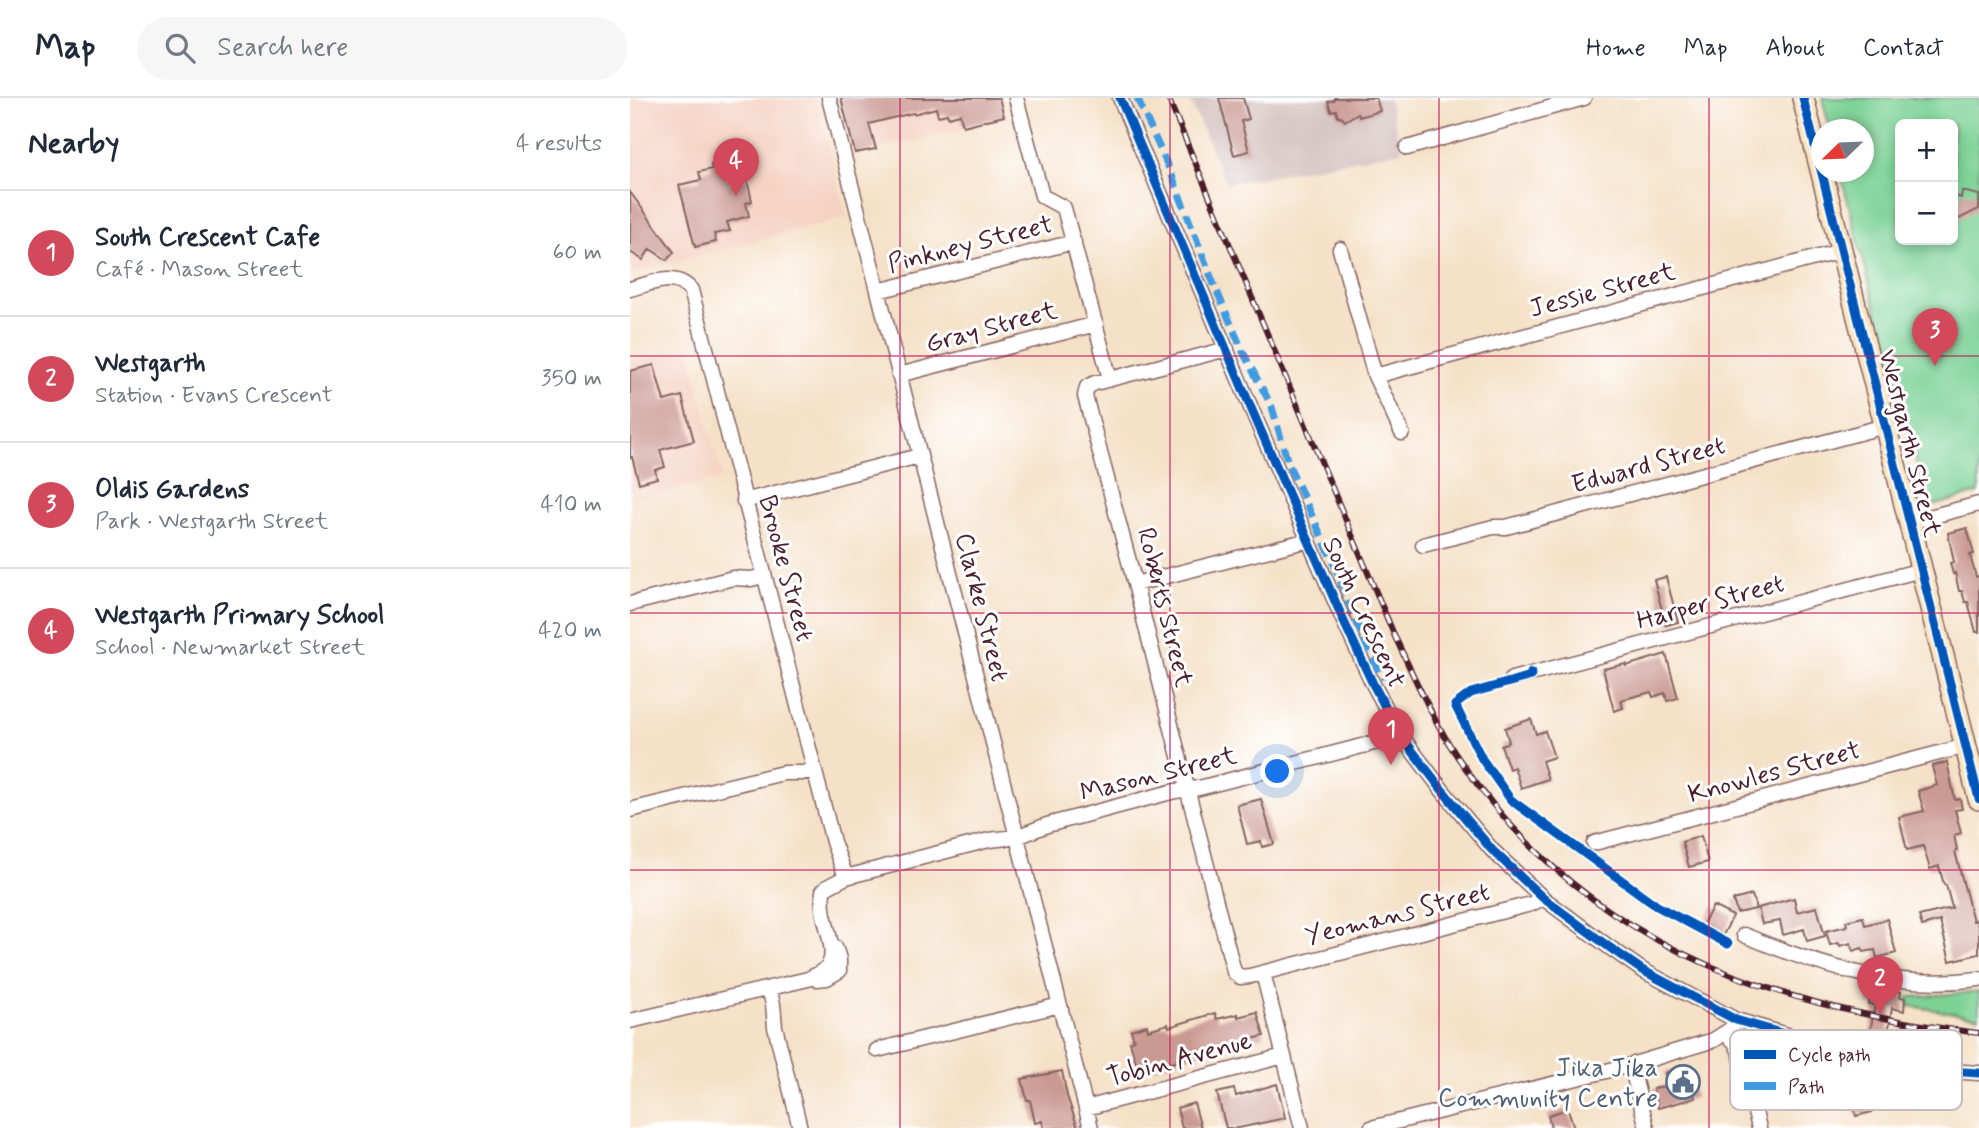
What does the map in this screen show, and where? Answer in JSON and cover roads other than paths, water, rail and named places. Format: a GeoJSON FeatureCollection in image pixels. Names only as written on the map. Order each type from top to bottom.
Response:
{"type":"FeatureCollection","features":[{"type":"Feature","properties":{"kind":"main road","name":"Westgarth Street"},"geometry":{"type":"LineString","coordinates":[[1803,98],[1979,799]]}},
{"type":"Feature","properties":{"kind":"street","name":"Clarke Street"},"geometry":{"type":"LineString","coordinates":[[829,98],[1091,1128]]}},
{"type":"Feature","properties":{"kind":"street"},"geometry":{"type":"LineString","coordinates":[[1016,98],[1042,196],[1065,208],[1110,379],[1227,349]]}},
{"type":"Feature","properties":{"kind":"street","name":"South Crescent"},"geometry":{"type":"LineString","coordinates":[[1120,98],[1309,540],[1373,684],[1401,736],[1492,850],[1543,898],[1642,970],[1736,1020],[1771,1030]]}},
{"type":"Feature","properties":{"kind":"street"},"geometry":{"type":"LineString","coordinates":[[1407,148],[1584,98]]}},
{"type":"Feature","properties":{"kind":"street","name":"Pinkney Street"},"geometry":{"type":"LineString","coordinates":[[878,291],[1074,242]]}},
{"type":"Feature","properties":{"kind":"street"},"geometry":{"type":"LineString","coordinates":[[1340,249],[1376,376],[1402,433]]}},
{"type":"Feature","properties":{"kind":"street","name":"Jessie Street"},"geometry":{"type":"LineString","coordinates":[[1376,376],[1841,251]]}},
{"type":"Feature","properties":{"kind":"street","name":"Brooke Street"},"geometry":{"type":"LineString","coordinates":[[630,289],[675,279],[691,290],[841,878]]}},
{"type":"Feature","properties":{"kind":"street","name":"Gray Street"},"geometry":{"type":"LineString","coordinates":[[899,375],[1096,324]]}},
{"type":"Feature","properties":{"kind":"street","name":"Roberts Street"},"geometry":{"type":"LineString","coordinates":[[1110,379],[1087,387],[1085,396],[1234,972],[1240,977],[1263,973]]}},
{"type":"Feature","properties":{"kind":"street","name":"Edward Street"},"geometry":{"type":"LineString","coordinates":[[1423,545],[1493,527],[1506,527],[1885,426]]}},
{"type":"Feature","properties":{"kind":"street"},"geometry":{"type":"LineString","coordinates":[[744,501],[919,456]]}},
{"type":"Feature","properties":{"kind":"street"},"geometry":{"type":"LineString","coordinates":[[1910,522],[1979,503]]}},
{"type":"Feature","properties":{"kind":"street"},"geometry":{"type":"LineString","coordinates":[[1135,584],[1309,540]]}},
{"type":"Feature","properties":{"kind":"street","name":"Harper Street"},"geometry":{"type":"LineString","coordinates":[[1512,679],[1921,570]]}},
{"type":"Feature","properties":{"kind":"street"},"geometry":{"type":"LineString","coordinates":[[630,604],[733,578],[751,579],[762,571]]}},
{"type":"Feature","properties":{"kind":"street","name":"Mason Street"},"geometry":{"type":"LineString","coordinates":[[765,989],[808,979],[829,964],[831,939],[820,886],[841,878],[1016,833],[1025,826],[1047,825],[1401,736]]}},
{"type":"Feature","properties":{"kind":"street","name":"Knowles Street"},"geometry":{"type":"LineString","coordinates":[[1594,843],[1966,746]]}},
{"type":"Feature","properties":{"kind":"street"},"geometry":{"type":"LineString","coordinates":[[630,810],[783,773],[802,773],[813,765]]}},
{"type":"Feature","properties":{"kind":"street","name":"Yeomans Street"},"geometry":{"type":"LineString","coordinates":[[1263,973],[1531,904],[1543,898]]}},
{"type":"Feature","properties":{"kind":"street"},"geometry":{"type":"LineString","coordinates":[[1744,935],[1776,948],[1867,976],[1906,982],[1938,983],[1979,979]]}},
{"type":"Feature","properties":{"kind":"street"},"geometry":{"type":"LineString","coordinates":[[1263,973],[1302,1128]]}},
{"type":"Feature","properties":{"kind":"street"},"geometry":{"type":"LineString","coordinates":[[630,1021],[765,989],[773,1004],[775,1027],[800,1128]]}},
{"type":"Feature","properties":{"kind":"street"},"geometry":{"type":"LineString","coordinates":[[877,1050],[1060,1005]]}},
{"type":"Feature","properties":{"kind":"street"},"geometry":{"type":"LineString","coordinates":[[1371,1128],[1631,1065],[1714,1040],[1726,1034],[1736,1020]]}},
{"type":"Feature","properties":{"kind":"street"},"geometry":{"type":"LineString","coordinates":[[1726,1034],[1730,1038]]}},
{"type":"Feature","properties":{"kind":"street","name":"Tobin Avenue"},"geometry":{"type":"LineString","coordinates":[[1086,1108],[1284,1056]]}},
{"type":"Feature","properties":{"kind":"street"},"geometry":{"type":"LineString","coordinates":[[1631,1065],[1647,1128]]}},
{"type":"Feature","properties":{"kind":"street"},"geometry":{"type":"LineString","coordinates":[[1754,1110],[1759,1128]]}},
{"type":"Feature","properties":{"kind":"railway"},"geometry":{"type":"LineString","coordinates":[[1168,98],[1395,637],[1443,734],[1500,813],[1555,869],[1615,915],[1680,952],[1749,981],[1822,1004],[1899,1021],[1959,1030]]}},
{"type":"Feature","properties":{"kind":"railway"},"geometry":{"type":"LineString","coordinates":[[1962,1030],[1979,1033]]}},
{"type":"Feature","properties":{"kind":"place","name":"Westgarth Primary School"},"geometry":{"type":"Point","coordinates":[736,196]}},
{"type":"Feature","properties":{"kind":"place","name":"Oldis Gardens"},"geometry":{"type":"Point","coordinates":[1935,366]}},
{"type":"Feature","properties":{"kind":"place","name":"South Crescent Cafe"},"geometry":{"type":"Point","coordinates":[1391,765]}},
{"type":"Feature","properties":{"kind":"place","name":"Westgarth"},"geometry":{"type":"Point","coordinates":[1880,1014]}},
{"type":"Feature","properties":{"kind":"place","name":"Jika Jika Community Centre"},"geometry":{"type":"Point","coordinates":[1683,1082]}}]}
